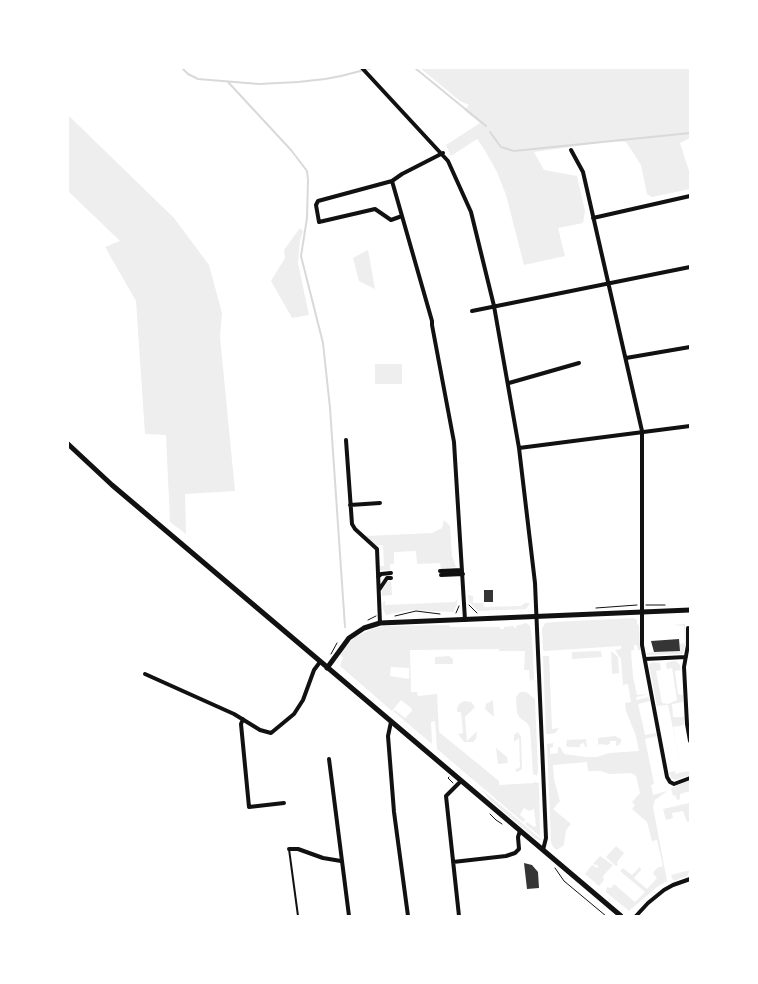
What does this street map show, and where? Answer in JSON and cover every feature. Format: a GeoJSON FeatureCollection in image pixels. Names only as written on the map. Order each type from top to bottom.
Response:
{"type":"FeatureCollection","features":[{"type":"Feature","properties":{"kind":"street"},"geometry":{"type":"LineString","coordinates":[[364,69],[448,161],[471,212],[494,306],[519,448],[535,583],[546,838],[543,850]]}},
{"type":"Feature","properties":{"kind":"street"},"geometry":{"type":"LineString","coordinates":[[571,150],[583,172],[642,432],[642,645],[668,780],[671,784],[674,784],[690,778]]}},
{"type":"Feature","properties":{"kind":"street"},"geometry":{"type":"LineString","coordinates":[[402,216],[391,220],[375,209],[319,222],[316,214],[316,205],[318,201],[392,181],[442,153]]}},
{"type":"Feature","properties":{"kind":"street"},"geometry":{"type":"LineString","coordinates":[[392,181],[432,321],[453,440],[465,620]]}},
{"type":"Feature","properties":{"kind":"street"},"geometry":{"type":"LineString","coordinates":[[593,218],[690,196]]}},
{"type":"Feature","properties":{"kind":"street"},"geometry":{"type":"LineString","coordinates":[[472,311],[690,267]]}},
{"type":"Feature","properties":{"kind":"street"},"geometry":{"type":"LineString","coordinates":[[626,358],[690,347]]}},
{"type":"Feature","properties":{"kind":"street"},"geometry":{"type":"LineString","coordinates":[[509,383],[579,363]]}},
{"type":"Feature","properties":{"kind":"street"},"geometry":{"type":"LineString","coordinates":[[519,448],[690,426]]}},
{"type":"Feature","properties":{"kind":"street"},"geometry":{"type":"LineString","coordinates":[[346,440],[352,524],[377,549],[380,623]]}},
{"type":"Feature","properties":{"kind":"street"},"geometry":{"type":"LineString","coordinates":[[68,444],[112,486],[621,916]]}},
{"type":"Feature","properties":{"kind":"street"},"geometry":{"type":"LineString","coordinates":[[350,505],[380,503]]}},
{"type":"Feature","properties":{"kind":"street"},"geometry":{"type":"LineString","coordinates":[[441,573],[462,572]]}},
{"type":"Feature","properties":{"kind":"street"},"geometry":{"type":"LineString","coordinates":[[378,577],[381,574],[391,575],[379,590]]}},
{"type":"Feature","properties":{"kind":"street"},"geometry":{"type":"LineString","coordinates":[[327,668],[349,638],[367,627],[380,623],[690,610]]}},
{"type":"Feature","properties":{"kind":"street"},"geometry":{"type":"LineString","coordinates":[[688,628],[688,645],[684,667],[690,741]]}},
{"type":"Feature","properties":{"kind":"street"},"geometry":{"type":"LineString","coordinates":[[645,659],[686,657]]}},
{"type":"Feature","properties":{"kind":"street"},"geometry":{"type":"LineString","coordinates":[[145,674],[243,719],[260,730],[271,733],[294,714],[303,700],[314,670],[320,662]]}},
{"type":"Feature","properties":{"kind":"street"},"geometry":{"type":"LineString","coordinates":[[243,719],[241,724],[249,807],[284,803]]}},
{"type":"Feature","properties":{"kind":"street"},"geometry":{"type":"LineString","coordinates":[[392,722],[388,736],[393,803],[408,916]]}},
{"type":"Feature","properties":{"kind":"street"},"geometry":{"type":"LineString","coordinates":[[329,759],[349,916]]}},
{"type":"Feature","properties":{"kind":"street"},"geometry":{"type":"LineString","coordinates":[[459,916],[446,796],[461,781]]}},
{"type":"Feature","properties":{"kind":"street"},"geometry":{"type":"LineString","coordinates":[[453,862],[506,856],[515,853],[518,849],[520,831]]}},
{"type":"Feature","properties":{"kind":"street"},"geometry":{"type":"LineString","coordinates":[[289,849],[298,849],[323,858],[341,861]]}},
{"type":"Feature","properties":{"kind":"street"},"geometry":{"type":"LineString","coordinates":[[636,916],[664,890],[690,879]]}},
{"type":"Feature","properties":{"kind":"lane"},"geometry":{"type":"LineString","coordinates":[[289,849],[298,916]]}},
{"type":"Feature","properties":{"kind":"path"},"geometry":{"type":"LineString","coordinates":[[467,604],[478,613]]}},
{"type":"Feature","properties":{"kind":"path"},"geometry":{"type":"LineString","coordinates":[[451,614],[458,611],[459,605],[461,605]]}},
{"type":"Feature","properties":{"kind":"path"},"geometry":{"type":"LineString","coordinates":[[590,608],[669,605]]}},
{"type":"Feature","properties":{"kind":"path"},"geometry":{"type":"LineString","coordinates":[[394,616],[416,611],[445,614]]}},
{"type":"Feature","properties":{"kind":"path"},"geometry":{"type":"LineString","coordinates":[[450,776],[448,778],[454,784]]}},
{"type":"Feature","properties":{"kind":"path"},"geometry":{"type":"LineString","coordinates":[[489,812],[504,825]]}},
{"type":"Feature","properties":{"kind":"path"},"geometry":{"type":"LineString","coordinates":[[555,868],[564,881],[606,916]]}},
{"type":"Feature","properties":{"kind":"shaded area"},"geometry":{"type":"Polygon","coordinates":[[[420,68],[690,68],[690,138],[680,143],[690,174],[690,189],[652,197],[647,194],[641,165],[626,142],[614,141],[534,152],[544,170],[577,176],[585,211],[583,223],[558,228],[565,256],[524,265],[506,195],[497,172],[484,149],[477,139],[451,156],[446,145],[480,123],[464,110],[469,105],[460,101],[420,68]]]}},
{"type":"Feature","properties":{"kind":"shaded area"},"geometry":{"type":"Polygon","coordinates":[[[68,115],[174,218],[209,265],[222,313],[220,337],[235,491],[185,494],[186,534],[170,522],[166,435],[145,434],[136,301],[105,247],[120,241],[68,191],[68,115]]]}},
{"type":"Feature","properties":{"kind":"shaded area"},"geometry":{"type":"Polygon","coordinates":[[[300,228],[303,231],[298,263],[309,315],[292,318],[271,281],[285,258],[284,250],[300,228]]]}},
{"type":"Feature","properties":{"kind":"shaded area"},"geometry":{"type":"Polygon","coordinates":[[[368,250],[375,289],[359,281],[353,258],[368,250]]]}},
{"type":"Feature","properties":{"kind":"shaded area"},"geometry":{"type":"Polygon","coordinates":[[[375,364],[402,364],[402,384],[375,384],[375,364]]]}},
{"type":"Feature","properties":{"kind":"shaded area"},"geometry":{"type":"Polygon","coordinates":[[[444,520],[450,526],[452,556],[456,567],[441,569],[440,563],[417,564],[416,551],[394,552],[394,564],[390,564],[390,570],[380,570],[379,566],[384,566],[383,545],[376,545],[366,536],[432,533],[442,528],[444,520]]]}},
{"type":"Feature","properties":{"kind":"shaded area"},"geometry":{"type":"Polygon","coordinates":[[[391,580],[392,595],[382,596],[382,590],[387,582],[391,580]]]}},
{"type":"Feature","properties":{"kind":"shaded area"},"geometry":{"type":"Polygon","coordinates":[[[468,595],[473,596],[473,603],[483,603],[484,607],[521,606],[525,603],[529,603],[529,605],[526,609],[478,611],[469,602],[468,595]]]}},
{"type":"Feature","properties":{"kind":"shaded area"},"geometry":{"type":"Polygon","coordinates":[[[457,599],[457,605],[453,612],[411,610],[386,615],[383,609],[383,602],[385,601],[385,605],[455,602],[457,599]]]}},
{"type":"Feature","properties":{"kind":"shaded area"},"geometry":{"type":"Polygon","coordinates":[[[633,618],[637,620],[639,625],[640,650],[638,650],[637,645],[634,645],[634,650],[631,651],[633,677],[637,695],[649,694],[636,697],[637,700],[649,697],[650,701],[638,704],[645,735],[656,733],[657,736],[645,739],[654,784],[651,785],[653,795],[667,791],[655,800],[653,807],[667,881],[629,911],[606,892],[607,887],[611,888],[614,884],[635,902],[645,892],[620,871],[623,868],[632,875],[640,867],[641,870],[634,878],[647,889],[657,878],[653,873],[657,868],[663,866],[657,840],[652,841],[647,822],[632,809],[635,805],[632,802],[640,793],[636,776],[631,773],[609,774],[601,771],[588,771],[587,762],[553,765],[554,779],[560,801],[553,809],[571,824],[566,830],[564,845],[557,850],[551,842],[547,744],[553,743],[553,747],[550,748],[550,754],[558,753],[558,747],[560,747],[564,754],[586,757],[639,751],[636,736],[626,711],[625,703],[631,702],[628,684],[623,685],[621,659],[615,650],[621,649],[621,646],[544,651],[542,629],[545,623],[633,618]]]}},
{"type":"Feature","properties":{"kind":"shaded area"},"geometry":{"type":"Polygon","coordinates":[[[526,623],[530,626],[534,679],[530,681],[529,670],[524,670],[525,651],[499,651],[499,649],[410,650],[411,692],[417,692],[418,696],[437,694],[439,732],[499,781],[499,785],[539,783],[540,836],[525,824],[527,822],[534,827],[536,826],[534,809],[529,811],[524,808],[520,815],[526,820],[523,822],[437,749],[435,721],[431,722],[432,744],[393,711],[395,710],[405,718],[412,711],[411,708],[401,700],[392,711],[340,666],[343,657],[340,655],[355,637],[384,626],[449,625],[450,627],[500,627],[500,629],[504,629],[504,627],[514,626],[516,628],[516,626],[526,623]],[[391,667],[390,676],[409,679],[409,668],[391,667]]]}},
{"type":"Feature","properties":{"kind":"shaded area"},"geometry":{"type":"Polygon","coordinates":[[[685,624],[686,643],[683,654],[647,655],[647,653],[654,652],[680,651],[680,644],[685,643],[684,626],[673,625],[685,624]]]}},
{"type":"Feature","properties":{"kind":"shaded area"},"geometry":{"type":"Polygon","coordinates":[[[601,651],[602,657],[572,659],[572,652],[601,651]]]}},
{"type":"Feature","properties":{"kind":"shaded area"},"geometry":{"type":"Polygon","coordinates":[[[611,651],[618,657],[619,673],[612,674],[611,651]]]}},
{"type":"Feature","properties":{"kind":"shaded area"},"geometry":{"type":"Polygon","coordinates":[[[449,656],[453,659],[453,664],[435,664],[435,657],[449,656]]]}},
{"type":"Feature","properties":{"kind":"shaded area"},"geometry":{"type":"Polygon","coordinates":[[[543,656],[549,656],[552,729],[559,728],[555,733],[550,734],[546,734],[543,656]]]}},
{"type":"Feature","properties":{"kind":"shaded area"},"geometry":{"type":"Polygon","coordinates":[[[676,661],[680,665],[681,670],[675,671],[678,694],[683,695],[683,702],[672,704],[673,717],[684,717],[684,725],[673,727],[682,772],[668,705],[657,706],[649,665],[652,662],[660,663],[661,670],[656,671],[662,703],[668,704],[677,700],[672,668],[667,669],[666,664],[676,661]]]}},
{"type":"Feature","properties":{"kind":"shaded area"},"geometry":{"type":"Polygon","coordinates":[[[520,692],[526,692],[535,699],[537,776],[533,774],[530,728],[517,713],[516,697],[520,692]]]}},
{"type":"Feature","properties":{"kind":"shaded area"},"geometry":{"type":"Polygon","coordinates":[[[493,700],[494,717],[485,709],[486,704],[493,700]]]}},
{"type":"Feature","properties":{"kind":"shaded area"},"geometry":{"type":"Polygon","coordinates":[[[464,701],[471,702],[475,707],[465,717],[467,741],[477,731],[476,739],[473,742],[464,742],[458,734],[463,733],[461,712],[457,712],[457,709],[459,704],[464,701]]]}},
{"type":"Feature","properties":{"kind":"shaded area"},"geometry":{"type":"Polygon","coordinates":[[[518,732],[521,737],[522,769],[517,772],[515,770],[520,767],[519,738],[514,742],[514,735],[518,732]]]}},
{"type":"Feature","properties":{"kind":"shaded area"},"geometry":{"type":"Polygon","coordinates":[[[615,736],[621,739],[619,745],[616,746],[616,741],[610,741],[610,744],[599,744],[598,746],[598,738],[615,736]]]}},
{"type":"Feature","properties":{"kind":"shaded area"},"geometry":{"type":"Polygon","coordinates":[[[586,739],[587,747],[585,747],[584,743],[580,744],[580,747],[568,747],[566,745],[567,740],[586,739]]]}},
{"type":"Feature","properties":{"kind":"shaded area"},"geometry":{"type":"Polygon","coordinates":[[[496,748],[507,757],[508,763],[498,764],[496,748]]]}},
{"type":"Feature","properties":{"kind":"shaded area"},"geometry":{"type":"Polygon","coordinates":[[[675,771],[676,774],[690,771],[690,775],[675,780],[671,778],[669,772],[675,771]]]}},
{"type":"Feature","properties":{"kind":"shaded area"},"geometry":{"type":"Polygon","coordinates":[[[690,780],[690,791],[680,794],[680,799],[677,800],[675,795],[673,796],[671,788],[690,780]]]}},
{"type":"Feature","properties":{"kind":"shaded area"},"geometry":{"type":"Polygon","coordinates":[[[480,788],[541,839],[536,839],[491,801],[480,788]]]}},
{"type":"Feature","properties":{"kind":"shaded area"},"geometry":{"type":"Polygon","coordinates":[[[689,803],[690,822],[687,822],[683,811],[672,813],[673,818],[666,820],[663,809],[689,803]]]}},
{"type":"Feature","properties":{"kind":"shaded area"},"geometry":{"type":"Polygon","coordinates":[[[616,846],[624,853],[616,866],[606,857],[616,846]]]}},
{"type":"Feature","properties":{"kind":"shaded area"},"geometry":{"type":"Polygon","coordinates":[[[600,856],[613,865],[603,876],[604,880],[599,886],[585,874],[592,865],[597,868],[599,866],[593,864],[600,856]]]}},
{"type":"Feature","properties":{"kind":"shaded area"},"geometry":{"type":"Polygon","coordinates":[[[690,870],[687,876],[674,881],[672,878],[671,875],[690,870]]]}},
{"type":"Feature","properties":{"kind":"building"},"geometry":{"type":"Polygon","coordinates":[[[484,590],[493,590],[493,602],[484,602],[484,590]]]}},
{"type":"Feature","properties":{"kind":"building"},"geometry":{"type":"Polygon","coordinates":[[[679,639],[680,651],[654,652],[651,641],[679,639]]]}},
{"type":"Feature","properties":{"kind":"building"},"geometry":{"type":"Polygon","coordinates":[[[524,863],[532,865],[538,872],[539,888],[527,889],[524,863]]]}},
{"type":"Feature","properties":{"kind":"waterway"},"geometry":{"type":"LineString","coordinates":[[182,68],[188,74],[198,79],[259,84],[325,79],[372,68]]}},
{"type":"Feature","properties":{"kind":"waterway"},"geometry":{"type":"LineString","coordinates":[[415,68],[486,126]]}},
{"type":"Feature","properties":{"kind":"waterway"},"geometry":{"type":"LineString","coordinates":[[228,82],[291,150],[307,171],[307,218],[301,256],[323,343],[330,408],[345,627]]}},
{"type":"Feature","properties":{"kind":"waterway"},"geometry":{"type":"LineString","coordinates":[[490,132],[501,147],[514,151],[690,133]]}}]}
